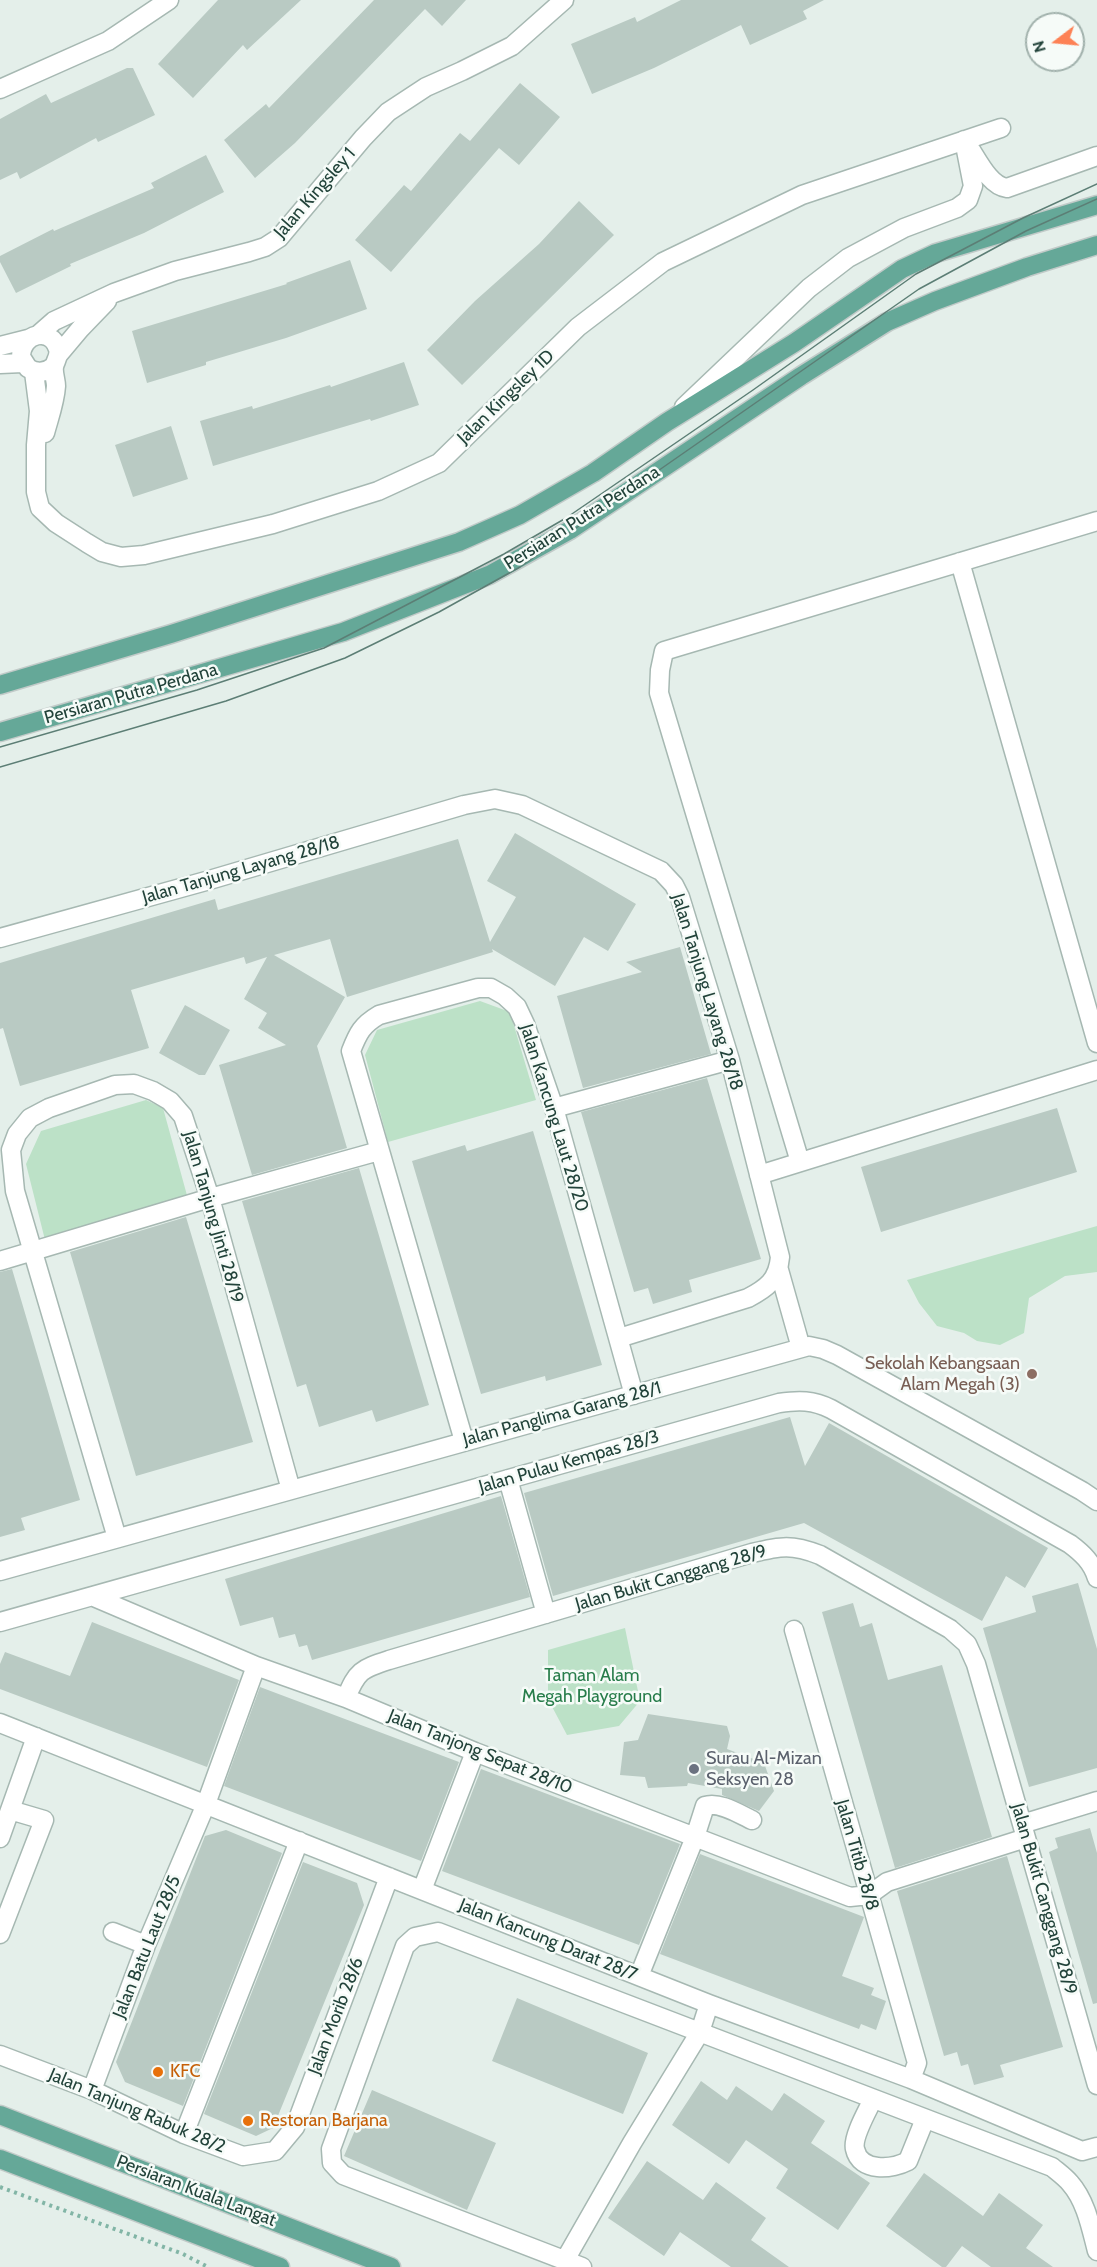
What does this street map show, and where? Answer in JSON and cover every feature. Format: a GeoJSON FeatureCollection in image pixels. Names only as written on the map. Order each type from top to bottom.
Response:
{"type":"FeatureCollection","features":[{"type":"Feature","properties":{"kind":"main road","name":"Persiaran Putra Perdana"},"geometry":{"type":"LineString","coordinates":[[0,685],[171,634],[459,542],[520,515],[582,479],[794,343],[902,269],[936,253],[1097,205]]}},
{"type":"Feature","properties":{"kind":"main road","name":"Persiaran Putra Perdana"},"geometry":{"type":"LineString","coordinates":[[0,732],[343,632],[489,575],[570,530],[801,376],[887,322],[1027,267],[1097,245]]}},
{"type":"Feature","properties":{"kind":"main road","name":"Persiaran Kuala Langat"},"geometry":{"type":"LineString","coordinates":[[0,2115],[391,2267]]}},
{"type":"Feature","properties":{"kind":"main road"},"geometry":{"type":"LineString","coordinates":[[0,2159],[280,2267]]}},
{"type":"Feature","properties":{"kind":"main road"},"geometry":{"type":"LineString","coordinates":[[235,2249],[252,2267]]}},
{"type":"Feature","properties":{"kind":"street"},"geometry":{"type":"LineString","coordinates":[[0,89],[108,41],[169,0]]}},
{"type":"Feature","properties":{"kind":"street","name":"Jalan Kingsley 1"},"geometry":{"type":"LineString","coordinates":[[0,346],[33,337],[54,321],[114,293],[175,271],[265,247],[285,231],[363,138],[388,112],[426,87],[512,46],[564,0]]}},
{"type":"Feature","properties":{"kind":"street","name":"Jalan Kingsley 1D"},"geometry":{"type":"LineString","coordinates":[[28,367],[39,411],[36,492],[40,508],[56,523],[94,548],[121,557],[144,555],[273,524],[378,491],[439,463],[578,327],[663,262],[802,195],[1001,128]]}},
{"type":"Feature","properties":{"kind":"street"},"geometry":{"type":"LineString","coordinates":[[964,140],[993,181],[1001,187],[1020,184],[1097,156]]}},
{"type":"Feature","properties":{"kind":"street"},"geometry":{"type":"LineString","coordinates":[[668,422],[809,288],[848,258],[879,240],[957,208],[968,200],[973,186],[964,140]]}},
{"type":"Feature","properties":{"kind":"street"},"geometry":{"type":"LineString","coordinates":[[0,364],[28,367],[45,372],[80,328],[114,293]]}},
{"type":"Feature","properties":{"kind":"street"},"geometry":{"type":"LineString","coordinates":[[28,367],[21,350],[33,337],[52,339],[56,360]]}},
{"type":"Feature","properties":{"kind":"street","name":"Jalan Kingsley 1D"},"geometry":{"type":"LineString","coordinates":[[37,460],[52,409],[56,386],[56,360]]}},
{"type":"Feature","properties":{"kind":"street"},"geometry":{"type":"LineString","coordinates":[[800,1162],[659,693],[664,651],[1097,521]]}},
{"type":"Feature","properties":{"kind":"street"},"geometry":{"type":"LineString","coordinates":[[960,562],[1097,1043]]}},
{"type":"Feature","properties":{"kind":"street","name":"Jalan Tanjung Layang 28/18"},"geometry":{"type":"LineString","coordinates":[[0,938],[194,885],[464,805],[495,799],[510,801],[650,865],[668,877],[680,897],[730,1060],[780,1257],[779,1270],[801,1348]]}},
{"type":"Feature","properties":{"kind":"street","name":"Jalan Kancung Laut 28/20"},"geometry":{"type":"LineString","coordinates":[[464,1441],[351,1051],[356,1037],[366,1022],[379,1015],[478,988],[491,988],[505,996],[518,1007],[525,1024],[554,1108],[634,1395]]}},
{"type":"Feature","properties":{"kind":"street"},"geometry":{"type":"LineString","coordinates":[[554,1108],[730,1060]]}},
{"type":"Feature","properties":{"kind":"street"},"geometry":{"type":"LineString","coordinates":[[759,1175],[1097,1070]]}},
{"type":"Feature","properties":{"kind":"street","name":"Jalan Tanjung Jinti 28/19"},"geometry":{"type":"LineString","coordinates":[[117,1538],[15,1191],[11,1150],[17,1134],[30,1118],[49,1108],[115,1085],[134,1084],[153,1091],[170,1101],[183,1116],[210,1198],[291,1490]]}},
{"type":"Feature","properties":{"kind":"street"},"geometry":{"type":"LineString","coordinates":[[0,1262],[210,1198],[379,1151]]}},
{"type":"Feature","properties":{"kind":"street"},"geometry":{"type":"LineString","coordinates":[[619,1338],[748,1299],[765,1290],[779,1270]]}},
{"type":"Feature","properties":{"kind":"street","name":"Jalan Panglima Garang 28/1"},"geometry":{"type":"LineString","coordinates":[[0,1570],[809,1346],[837,1355],[1097,1501]]}},
{"type":"Feature","properties":{"kind":"street","name":"Jalan Pulau Kempas 28/3"},"geometry":{"type":"LineString","coordinates":[[0,1622],[778,1402],[798,1400],[815,1402],[1070,1544],[1084,1554],[1094,1568],[1097,1578]]}},
{"type":"Feature","properties":{"kind":"street"},"geometry":{"type":"LineString","coordinates":[[508,1479],[546,1614]]}},
{"type":"Feature","properties":{"kind":"street","name":"Jalan Bukit Canggang 28/9"},"geometry":{"type":"LineString","coordinates":[[346,1698],[354,1677],[369,1666],[776,1547],[798,1546],[820,1555],[940,1623],[968,1644],[976,1664],[1097,2085]]}},
{"type":"Feature","properties":{"kind":"street","name":"Jalan Tanjong Sepat 28/10"},"geometry":{"type":"LineString","coordinates":[[94,1597],[256,1666],[346,1698],[475,1752],[850,1897],[869,1895]]}},
{"type":"Feature","properties":{"kind":"street","name":"Jalan Titib 28/8"},"geometry":{"type":"LineString","coordinates":[[794,1630],[917,2063],[911,2079]]}},
{"type":"Feature","properties":{"kind":"street","name":"Jalan Batu Laut 28/5"},"geometry":{"type":"LineString","coordinates":[[92,2090],[146,1945],[206,1804],[256,1666]]}},
{"type":"Feature","properties":{"kind":"street","name":"Jalan Kancung Darat 28/7"},"geometry":{"type":"LineString","coordinates":[[0,1723],[709,2004],[911,2079],[1082,2151],[1097,2147]]}},
{"type":"Feature","properties":{"kind":"street"},"geometry":{"type":"LineString","coordinates":[[0,1838],[36,1737]]}},
{"type":"Feature","properties":{"kind":"street"},"geometry":{"type":"LineString","coordinates":[[422,1890],[475,1752]]}},
{"type":"Feature","properties":{"kind":"street"},"geometry":{"type":"LineString","coordinates":[[869,1895],[887,1882],[1097,1801]]}},
{"type":"Feature","properties":{"kind":"street"},"geometry":{"type":"LineString","coordinates":[[639,1976],[695,1837],[705,1806],[711,1804],[752,1820]]}},
{"type":"Feature","properties":{"kind":"street"},"geometry":{"type":"LineString","coordinates":[[0,1934],[44,1820],[10,1810]]}},
{"type":"Feature","properties":{"kind":"street"},"geometry":{"type":"LineString","coordinates":[[184,2134],[299,1841]]}},
{"type":"Feature","properties":{"kind":"street","name":"Jalan Morib 28/6"},"geometry":{"type":"LineString","coordinates":[[275,2151],[295,2127],[389,1877]]}},
{"type":"Feature","properties":{"kind":"street"},"geometry":{"type":"LineString","coordinates":[[113,1932],[146,1945]]}},
{"type":"Feature","properties":{"kind":"street"},"geometry":{"type":"LineString","coordinates":[[709,2004],[700,2032],[633,2143],[574,2264],[343,2175],[332,2163],[331,2149],[405,1946],[415,1937],[438,1932],[700,2032],[873,2099],[1052,2167],[1070,2183],[1079,2196],[1088,2216],[1097,2250]]}},
{"type":"Feature","properties":{"kind":"street","name":"Jalan Tanjung Rabuk 28/2"},"geometry":{"type":"LineString","coordinates":[[0,2055],[92,2090],[184,2134],[243,2156],[275,2151]]}},
{"type":"Feature","properties":{"kind":"street"},"geometry":{"type":"LineString","coordinates":[[873,2099],[856,2138],[855,2149],[860,2158],[870,2165],[884,2169],[899,2166],[908,2161],[926,2119]]}},
{"type":"Feature","properties":{"kind":"path"},"geometry":{"type":"LineString","coordinates":[[0,2187],[183,2254],[208,2267]]}},
{"type":"Feature","properties":{"kind":"green space"},"geometry":{"type":"Polygon","coordinates":[[[480,1001],[510,1012],[536,1100],[388,1142],[365,1055],[377,1030],[480,1001]]]}},
{"type":"Feature","properties":{"kind":"green space"},"geometry":{"type":"Polygon","coordinates":[[[146,1100],[163,1108],[188,1199],[45,1240],[26,1164],[41,1131],[146,1100]]]}},
{"type":"Feature","properties":{"kind":"green space"},"geometry":{"type":"Polygon","coordinates":[[[1097,1226],[1097,1272],[1065,1276],[1029,1298],[1024,1333],[1000,1345],[977,1341],[964,1333],[937,1326],[919,1303],[907,1280],[1097,1226]]]}},
{"type":"Feature","properties":{"kind":"green space","name":"Taman Alam Megah Playground"},"geometry":{"type":"Polygon","coordinates":[[[625,1628],[640,1701],[619,1726],[567,1735],[548,1699],[548,1650],[625,1628]]]}},
{"type":"Feature","properties":{"kind":"building"},"geometry":{"type":"Polygon","coordinates":[[[218,0],[301,0],[247,50],[243,45],[193,98],[158,64],[218,0]]]}},
{"type":"Feature","properties":{"kind":"building"},"geometry":{"type":"Polygon","coordinates":[[[374,0],[466,0],[442,26],[425,9],[295,143],[255,178],[224,140],[266,104],[269,108],[374,0]]]}},
{"type":"Feature","properties":{"kind":"building"},"geometry":{"type":"Polygon","coordinates":[[[681,0],[824,0],[803,11],[807,19],[750,45],[741,25],[654,68],[592,94],[571,44],[635,17],[637,22],[681,0]]]}},
{"type":"Feature","properties":{"kind":"building"},"geometry":{"type":"Polygon","coordinates":[[[127,68],[133,68],[155,115],[98,142],[96,138],[20,179],[17,172],[0,180],[0,119],[46,94],[51,103],[127,68]]]}},
{"type":"Feature","properties":{"kind":"building"},"geometry":{"type":"Polygon","coordinates":[[[520,83],[560,117],[519,165],[499,148],[391,272],[355,240],[404,185],[411,191],[460,133],[470,141],[520,83]]]}},
{"type":"Feature","properties":{"kind":"building"},"geometry":{"type":"Polygon","coordinates":[[[206,155],[224,192],[144,233],[70,264],[71,266],[16,293],[0,262],[0,256],[53,229],[54,231],[154,188],[151,183],[206,155]]]}},
{"type":"Feature","properties":{"kind":"building"},"geometry":{"type":"Polygon","coordinates":[[[579,201],[614,235],[462,385],[427,350],[475,301],[539,244],[579,201]]]}},
{"type":"Feature","properties":{"kind":"building"},"geometry":{"type":"Polygon","coordinates":[[[350,260],[367,309],[147,383],[132,331],[287,284],[350,260]]]}},
{"type":"Feature","properties":{"kind":"building"},"geometry":{"type":"Polygon","coordinates":[[[404,362],[419,405],[213,466],[200,421],[252,406],[253,409],[330,385],[331,387],[404,362]]]}},
{"type":"Feature","properties":{"kind":"building"},"geometry":{"type":"Polygon","coordinates":[[[171,426],[188,479],[133,497],[115,445],[171,426]]]}},
{"type":"Feature","properties":{"kind":"building"},"geometry":{"type":"Polygon","coordinates":[[[515,833],[636,904],[608,951],[584,937],[555,986],[492,949],[493,952],[347,997],[330,939],[274,955],[345,997],[317,1046],[347,1148],[252,1175],[219,1065],[286,1045],[258,1028],[267,1013],[244,999],[267,957],[246,964],[244,957],[131,990],[149,1048],[20,1086],[3,1028],[0,1029],[0,963],[215,899],[218,910],[458,839],[490,942],[516,897],[487,881],[515,833]]]}},
{"type":"Feature","properties":{"kind":"building"},"geometry":{"type":"Polygon","coordinates":[[[680,947],[711,1054],[583,1088],[557,996],[642,972],[626,962],[680,947]]]}},
{"type":"Feature","properties":{"kind":"building"},"geometry":{"type":"Polygon","coordinates":[[[185,1005],[230,1030],[205,1075],[199,1075],[159,1053],[185,1005]]]}},
{"type":"Feature","properties":{"kind":"building"},"geometry":{"type":"Polygon","coordinates":[[[707,1078],[761,1259],[689,1280],[692,1292],[653,1304],[648,1288],[634,1292],[581,1112],[707,1078]]]}},
{"type":"Feature","properties":{"kind":"building"},"geometry":{"type":"Polygon","coordinates":[[[1057,1108],[1077,1172],[881,1232],[861,1167],[1057,1108]]]}},
{"type":"Feature","properties":{"kind":"building"},"geometry":{"type":"Polygon","coordinates":[[[533,1131],[602,1365],[546,1381],[545,1376],[481,1394],[412,1161],[465,1145],[467,1151],[533,1131]]]}},
{"type":"Feature","properties":{"kind":"building"},"geometry":{"type":"Polygon","coordinates":[[[359,1168],[429,1405],[376,1422],[372,1410],[319,1427],[306,1384],[297,1387],[242,1201],[359,1168]]]}},
{"type":"Feature","properties":{"kind":"building"},"geometry":{"type":"Polygon","coordinates":[[[186,1217],[253,1442],[136,1476],[70,1252],[186,1217]]]}},
{"type":"Feature","properties":{"kind":"building"},"geometry":{"type":"Polygon","coordinates":[[[12,1269],[80,1500],[21,1518],[25,1530],[0,1537],[0,1272],[12,1269]]]}},
{"type":"Feature","properties":{"kind":"building"},"geometry":{"type":"Polygon","coordinates":[[[790,1417],[805,1466],[829,1423],[1048,1548],[1025,1588],[1006,1576],[982,1621],[804,1523],[553,1596],[524,1493],[790,1417]]]}},
{"type":"Feature","properties":{"kind":"building"},"geometry":{"type":"Polygon","coordinates":[[[501,1496],[530,1597],[312,1660],[307,1645],[299,1647],[295,1634],[279,1638],[273,1617],[240,1626],[225,1579],[501,1496]]]}},
{"type":"Feature","properties":{"kind":"building"},"geometry":{"type":"Polygon","coordinates":[[[1078,1583],[1097,1649],[1097,1768],[1029,1787],[983,1628],[1036,1612],[1032,1596],[1078,1583]]]}},
{"type":"Feature","properties":{"kind":"building"},"geometry":{"type":"Polygon","coordinates":[[[853,1603],[860,1627],[872,1623],[888,1680],[942,1665],[992,1837],[895,1868],[822,1612],[853,1603]]]}},
{"type":"Feature","properties":{"kind":"building"},"geometry":{"type":"Polygon","coordinates":[[[92,1622],[239,1680],[207,1767],[0,1689],[0,1664],[5,1652],[70,1676],[92,1622]]]}},
{"type":"Feature","properties":{"kind":"building"},"geometry":{"type":"Polygon","coordinates":[[[260,1687],[459,1762],[421,1861],[224,1786],[260,1687]]]}},
{"type":"Feature","properties":{"kind":"building","name":"Surau Al-Mizan Seksyen 28"},"geometry":{"type":"Polygon","coordinates":[[[648,1714],[727,1726],[730,1736],[727,1749],[764,1763],[774,1791],[759,1811],[722,1795],[722,1789],[688,1783],[687,1786],[648,1788],[645,1777],[620,1775],[624,1742],[638,1740],[648,1714]]]}},
{"type":"Feature","properties":{"kind":"building"},"geometry":{"type":"Polygon","coordinates":[[[481,1769],[680,1844],[639,1945],[442,1871],[481,1769]]]}},
{"type":"Feature","properties":{"kind":"building"},"geometry":{"type":"Polygon","coordinates":[[[1090,1828],[1097,1853],[1097,2003],[1093,2004],[1049,1852],[1058,1848],[1055,1838],[1090,1828]]]}},
{"type":"Feature","properties":{"kind":"building"},"geometry":{"type":"Polygon","coordinates":[[[226,1830],[282,1853],[183,2106],[125,2082],[116,2062],[205,1836],[226,1830]]]}},
{"type":"Feature","properties":{"kind":"building"},"geometry":{"type":"Polygon","coordinates":[[[700,1854],[864,1917],[842,1976],[874,1988],[871,1995],[886,2001],[876,2030],[861,2024],[859,2029],[660,1954],[700,1854]]]}},
{"type":"Feature","properties":{"kind":"building"},"geometry":{"type":"Polygon","coordinates":[[[1007,1856],[1063,2047],[1000,2065],[1004,2077],[974,2085],[968,2064],[961,2066],[957,2052],[944,2056],[897,1891],[1007,1856]]]}},
{"type":"Feature","properties":{"kind":"building"},"geometry":{"type":"Polygon","coordinates":[[[303,1862],[357,1883],[364,1905],[273,2128],[256,2136],[204,2114],[303,1862]]]}},
{"type":"Feature","properties":{"kind":"building"},"geometry":{"type":"Polygon","coordinates":[[[517,1998],[648,2053],[623,2114],[492,2061],[517,1998]]]}},
{"type":"Feature","properties":{"kind":"building"},"geometry":{"type":"Polygon","coordinates":[[[701,2081],[727,2100],[736,2086],[772,2111],[784,2093],[825,2121],[811,2143],[870,2183],[838,2230],[776,2188],[788,2169],[746,2140],[729,2164],[672,2125],[701,2081]]]}},
{"type":"Feature","properties":{"kind":"building"},"geometry":{"type":"Polygon","coordinates":[[[372,2090],[496,2143],[467,2210],[344,2156],[372,2090]]]}},
{"type":"Feature","properties":{"kind":"building"},"geometry":{"type":"Polygon","coordinates":[[[647,2161],[703,2200],[716,2182],[766,2218],[751,2240],[789,2267],[731,2267],[680,2232],[664,2256],[608,2218],[647,2161]]]}},
{"type":"Feature","properties":{"kind":"building"},"geometry":{"type":"Polygon","coordinates":[[[924,2173],[983,2216],[999,2193],[1043,2225],[1026,2248],[1053,2267],[991,2267],[962,2246],[946,2267],[942,2267],[886,2226],[924,2173]]]}},
{"type":"Feature","properties":{"kind":"tram line"},"geometry":{"type":"LineString","coordinates":[[0,747],[197,690],[324,648],[504,554],[566,518],[753,390],[916,274],[1023,218],[1097,184]]}},
{"type":"Feature","properties":{"kind":"tram line"},"geometry":{"type":"LineString","coordinates":[[0,767],[226,701],[345,658],[439,612],[520,567],[919,289],[1026,231],[1097,199]]}},
{"type":"Feature","properties":{"kind":"place","name":"Sekolah Kebangsaan Alam Megah (3)"},"geometry":{"type":"Point","coordinates":[1032,1374]}},
{"type":"Feature","properties":{"kind":"place","name":"Surau Al-Mizan Seksyen 28"},"geometry":{"type":"Point","coordinates":[694,1769]}},
{"type":"Feature","properties":{"kind":"place","name":"KFC"},"geometry":{"type":"Point","coordinates":[158,2072]}},
{"type":"Feature","properties":{"kind":"place","name":"Restoran Barjana"},"geometry":{"type":"Point","coordinates":[248,2121]}}]}
